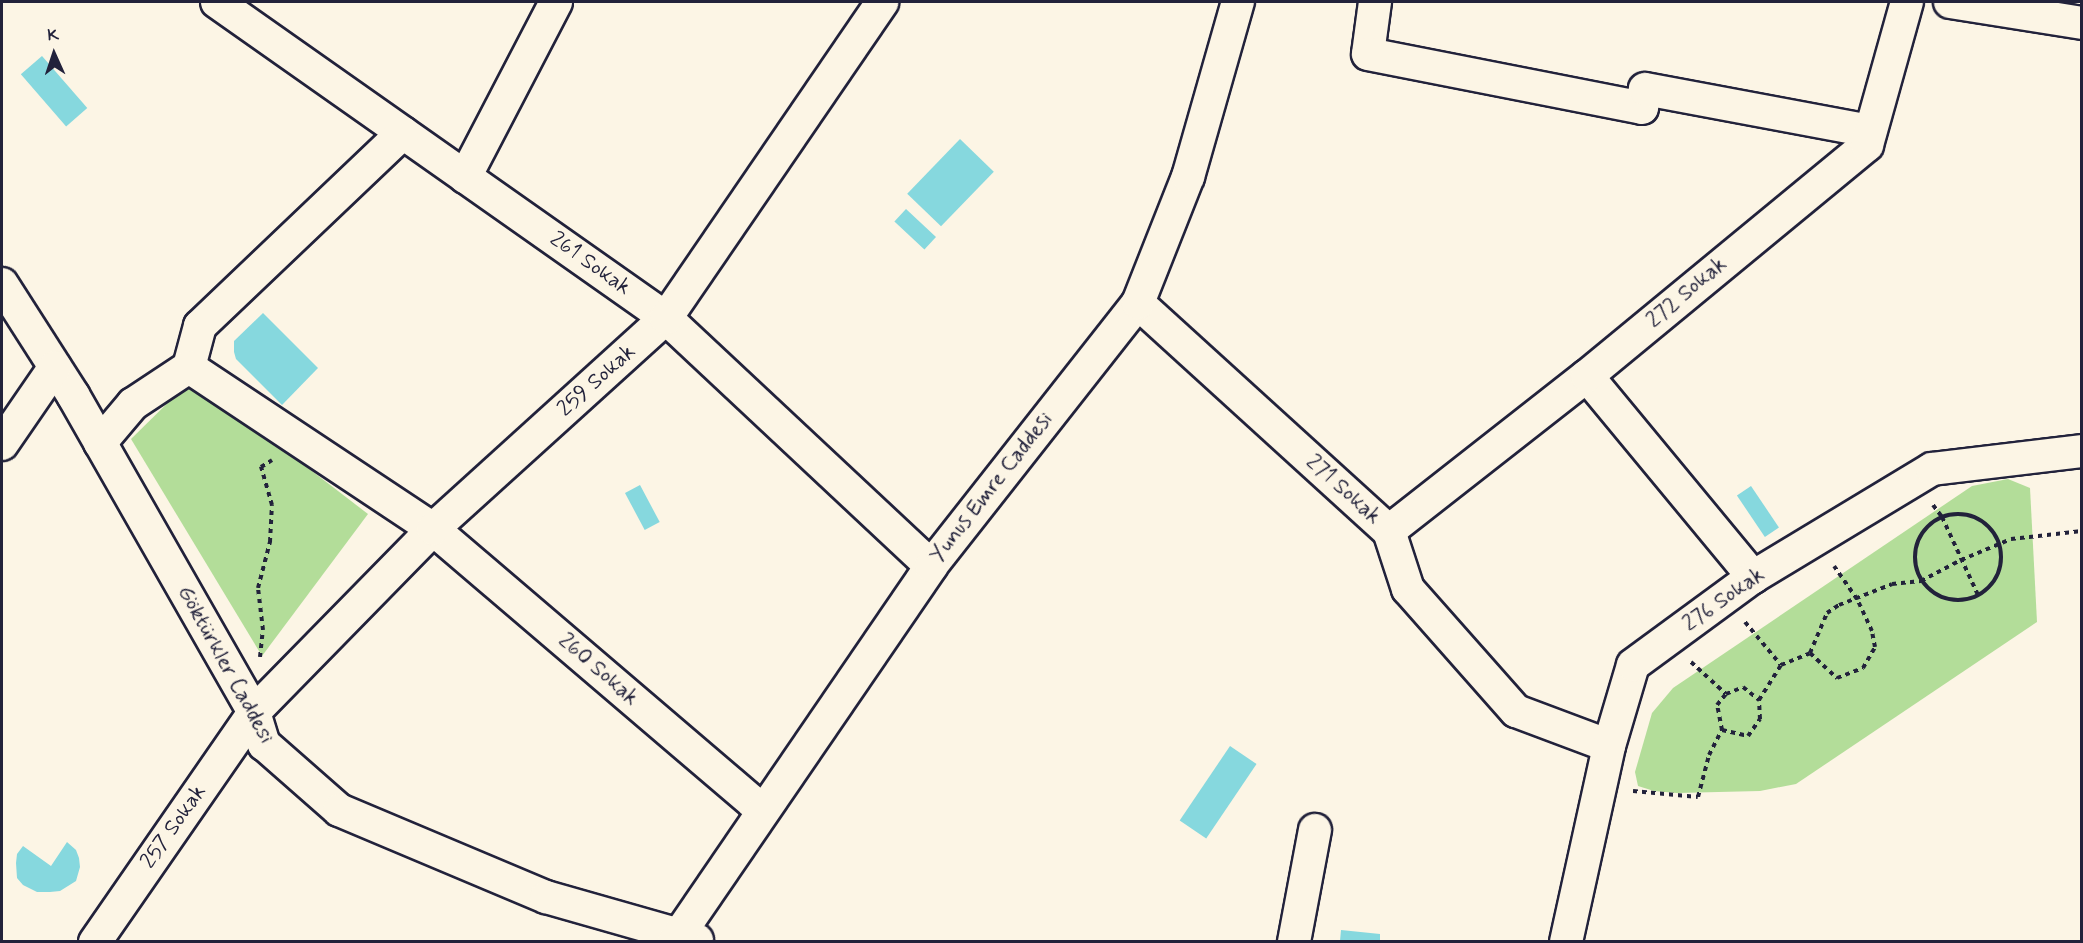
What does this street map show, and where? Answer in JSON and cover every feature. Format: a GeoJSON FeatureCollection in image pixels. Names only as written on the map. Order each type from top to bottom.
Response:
{"type":"FeatureCollection","features":[{"type":"Feature","properties":{"kind":"street","name":"261 Sokak"},"geometry":{"type":"LineString","coordinates":[[217,2],[666,318],[931,566]]}},
{"type":"Feature","properties":{"kind":"street"},"geometry":{"type":"LineString","coordinates":[[465,177],[556,2]]}},
{"type":"Feature","properties":{"kind":"street","name":"259 Sokak"},"geometry":{"type":"LineString","coordinates":[[254,712],[434,529],[666,318],[882,2]]}},
{"type":"Feature","properties":{"kind":"street","name":"Yunus Emre Caddesi"},"geometry":{"type":"LineString","coordinates":[[685,939],[763,811],[931,566],[1138,303],[1188,177],[1238,2]]}},
{"type":"Feature","properties":{"kind":"street"},"geometry":{"type":"LineString","coordinates":[[1376,2],[1368,54],[1642,108],[1645,89],[1870,131]]}},
{"type":"Feature","properties":{"kind":"street","name":"272 Sokak"},"geometry":{"type":"LineString","coordinates":[[1389,531],[1587,376],[1867,145],[1907,2]]}},
{"type":"Feature","properties":{"kind":"street"},"geometry":{"type":"LineString","coordinates":[[1950,2],[2082,23]]}},
{"type":"Feature","properties":{"kind":"street"},"geometry":{"type":"LineString","coordinates":[[100,442],[133,404],[189,367],[200,326],[403,133]]}},
{"type":"Feature","properties":{"kind":"street","name":"Göktürkler Caddesi"},"geometry":{"type":"LineString","coordinates":[[2,284],[100,442],[254,712],[264,744],[339,810],[546,897],[685,939]]}},
{"type":"Feature","properties":{"kind":"street","name":"271 Sokak"},"geometry":{"type":"LineString","coordinates":[[1138,303],[1389,531],[1408,589],[1516,711],[1609,747]]}},
{"type":"Feature","properties":{"kind":"street"},"geometry":{"type":"LineString","coordinates":[[2,444],[55,367]]}},
{"type":"Feature","properties":{"kind":"street","name":"260 Sokak"},"geometry":{"type":"LineString","coordinates":[[189,367],[434,529],[763,811]]}},
{"type":"Feature","properties":{"kind":"street"},"geometry":{"type":"LineString","coordinates":[[1587,376],[1753,577]]}},
{"type":"Feature","properties":{"kind":"street","name":"276 Sokak"},"geometry":{"type":"LineString","coordinates":[[1566,942],[1609,747],[1633,665],[1753,577],[1932,469],[2082,451]]}},
{"type":"Feature","properties":{"kind":"street","name":"257 Sokak"},"geometry":{"type":"LineString","coordinates":[[95,942],[254,712]]}},
{"type":"Feature","properties":{"kind":"street"},"geometry":{"type":"LineString","coordinates":[[1294,942],[1316,830]]}},
{"type":"Feature","properties":{"kind":"path"},"geometry":{"type":"LineString","coordinates":[[254,712],[263,630],[258,588],[270,542],[272,505],[261,467],[299,440]]}},
{"type":"Feature","properties":{"kind":"path"},"geometry":{"type":"LineString","coordinates":[[1956,514],[1976,519],[1993,531],[1999,544],[2001,556],[1995,579],[1978,595],[1966,600],[1940,597],[1921,581],[1916,569],[1916,544],[1931,523],[1942,517],[1956,514]]}},
{"type":"Feature","properties":{"kind":"path"},"geometry":{"type":"LineString","coordinates":[[1942,517],[1978,595]]}},
{"type":"Feature","properties":{"kind":"path"},"geometry":{"type":"LineString","coordinates":[[1722,730],[1748,736],[1760,718],[1759,700],[1781,665],[1810,652],[1827,613],[1839,605],[1892,584],[1921,581],[1961,560],[2011,539],[2082,531]]}},
{"type":"Feature","properties":{"kind":"path"},"geometry":{"type":"LineString","coordinates":[[1810,652],[1836,678],[1863,668],[1875,647],[1872,632],[1857,599],[1815,539]]}},
{"type":"Feature","properties":{"kind":"path"},"geometry":{"type":"LineString","coordinates":[[1725,597],[1781,665]]}},
{"type":"Feature","properties":{"kind":"path"},"geometry":{"type":"LineString","coordinates":[[1668,640],[1726,694]]}},
{"type":"Feature","properties":{"kind":"path"},"geometry":{"type":"LineString","coordinates":[[1600,788],[1698,797],[1709,755],[1722,730],[1717,705],[1726,694],[1743,687],[1759,700]]}},
{"type":"Feature","properties":{"kind":"green space"},"geometry":{"type":"Polygon","coordinates":[[[192,379],[368,514],[262,656],[131,439],[192,379]]]}},
{"type":"Feature","properties":{"kind":"green space"},"geometry":{"type":"Polygon","coordinates":[[[2008,479],[2030,488],[2037,622],[1796,784],[1760,791],[1677,793],[1654,791],[1638,786],[1635,772],[1652,713],[1673,688],[1972,486],[2008,479]]]}},
{"type":"Feature","properties":{"kind":"water"},"geometry":{"type":"Polygon","coordinates":[[[42,56],[87,108],[66,126],[21,74],[42,56]]]}},
{"type":"Feature","properties":{"kind":"water"},"geometry":{"type":"Polygon","coordinates":[[[960,139],[994,172],[941,226],[907,194],[960,139]]]}},
{"type":"Feature","properties":{"kind":"water"},"geometry":{"type":"Polygon","coordinates":[[[906,209],[936,237],[924,249],[894,221],[906,209]]]}},
{"type":"Feature","properties":{"kind":"water"},"geometry":{"type":"Polygon","coordinates":[[[263,313],[318,368],[282,405],[236,359],[234,352],[234,341],[263,313]]]}},
{"type":"Feature","properties":{"kind":"water"},"geometry":{"type":"Polygon","coordinates":[[[640,485],[660,522],[645,530],[625,493],[640,485]]]}},
{"type":"Feature","properties":{"kind":"water"},"geometry":{"type":"Polygon","coordinates":[[[1751,486],[1779,527],[1765,537],[1737,496],[1751,486]]]}},
{"type":"Feature","properties":{"kind":"water"},"geometry":{"type":"Polygon","coordinates":[[[1230,746],[1257,764],[1206,839],[1180,821],[1230,746]]]}},
{"type":"Feature","properties":{"kind":"water"},"geometry":{"type":"Polygon","coordinates":[[[67,842],[76,850],[79,858],[80,867],[76,881],[60,891],[37,892],[23,885],[17,878],[17,854],[23,846],[51,866],[67,842]]]}},
{"type":"Feature","properties":{"kind":"water"},"geometry":{"type":"Polygon","coordinates":[[[1341,930],[1380,934],[1380,941],[1340,941],[1341,930]]]}}]}
